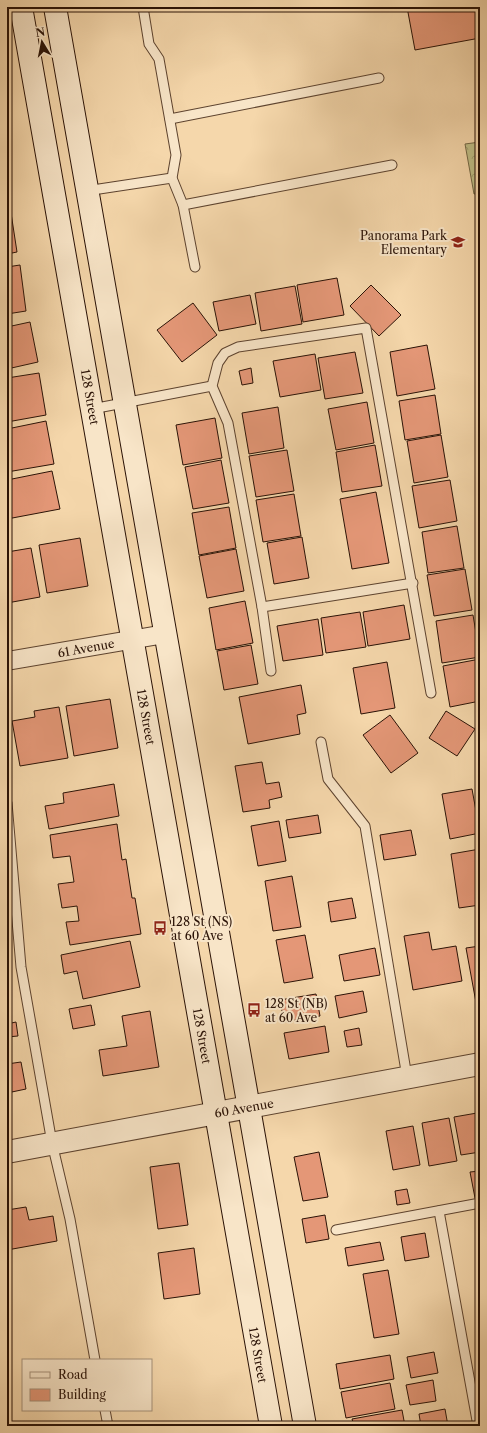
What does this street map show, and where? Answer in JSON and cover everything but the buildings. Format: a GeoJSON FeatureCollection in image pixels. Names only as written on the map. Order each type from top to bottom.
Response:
{"type":"FeatureCollection","features":[{"type":"Feature","properties":{"kind":"main road","name":"128 Street"},"geometry":{"type":"LineString","coordinates":[[20,7],[271,1426]]}},
{"type":"Feature","properties":{"kind":"main road"},"geometry":{"type":"LineString","coordinates":[[55,7],[86,191],[305,1426]]}},
{"type":"Feature","properties":{"kind":"main road","name":"60 Avenue"},"geometry":{"type":"LineString","coordinates":[[7,1152],[480,1064]]}},
{"type":"Feature","properties":{"kind":"street","name":"61 Avenue"},"geometry":{"type":"LineString","coordinates":[[7,661],[165,634]]}},
{"type":"Feature","properties":{"kind":"lane"},"geometry":{"type":"LineString","coordinates":[[143,7],[149,44],[160,59],[176,155],[172,178],[183,205],[195,267]]}},
{"type":"Feature","properties":{"kind":"lane"},"geometry":{"type":"LineString","coordinates":[[170,118],[379,78]]}},
{"type":"Feature","properties":{"kind":"lane"},"geometry":{"type":"LineString","coordinates":[[183,205],[392,165]]}},
{"type":"Feature","properties":{"kind":"lane"},"geometry":{"type":"LineString","coordinates":[[86,191],[172,178]]}},
{"type":"Feature","properties":{"kind":"lane"},"geometry":{"type":"LineString","coordinates":[[271,671],[262,607],[228,423],[212,386],[218,363],[225,354],[238,347],[366,328],[413,583],[431,693]]}},
{"type":"Feature","properties":{"kind":"lane"},"geometry":{"type":"LineString","coordinates":[[92,409],[212,386]]}},
{"type":"Feature","properties":{"kind":"lane"},"geometry":{"type":"LineString","coordinates":[[262,607],[413,583]]}},
{"type":"Feature","properties":{"kind":"lane"},"geometry":{"type":"LineString","coordinates":[[322,742],[328,780],[365,826],[407,1077]]}},
{"type":"Feature","properties":{"kind":"lane"},"geometry":{"type":"LineString","coordinates":[[7,802],[21,967],[52,1143],[70,1219],[96,1359]]}},
{"type":"Feature","properties":{"kind":"lane"},"geometry":{"type":"LineString","coordinates":[[336,1230],[480,1203]]}},
{"type":"Feature","properties":{"kind":"lane"},"geometry":{"type":"LineString","coordinates":[[439,1210],[478,1426]]}},
{"type":"Feature","properties":{"kind":"lane"},"geometry":{"type":"LineString","coordinates":[[105,1411],[108,1426]]}},
{"type":"Feature","properties":{"kind":"green space"},"geometry":{"type":"Polygon","coordinates":[[[480,142],[480,193],[474,194],[465,144],[480,142]]]}},
{"type":"Feature","properties":{"kind":"place","name":"Panorama Park Elementary"},"geometry":{"type":"Point","coordinates":[458,242]}},
{"type":"Feature","properties":{"kind":"place","name":"128 St (NS) at 60 Ave"},"geometry":{"type":"Point","coordinates":[160,928]}},
{"type":"Feature","properties":{"kind":"place","name":"128 St (NB) at 60 Ave"},"geometry":{"type":"Point","coordinates":[254,1010]}}]}
